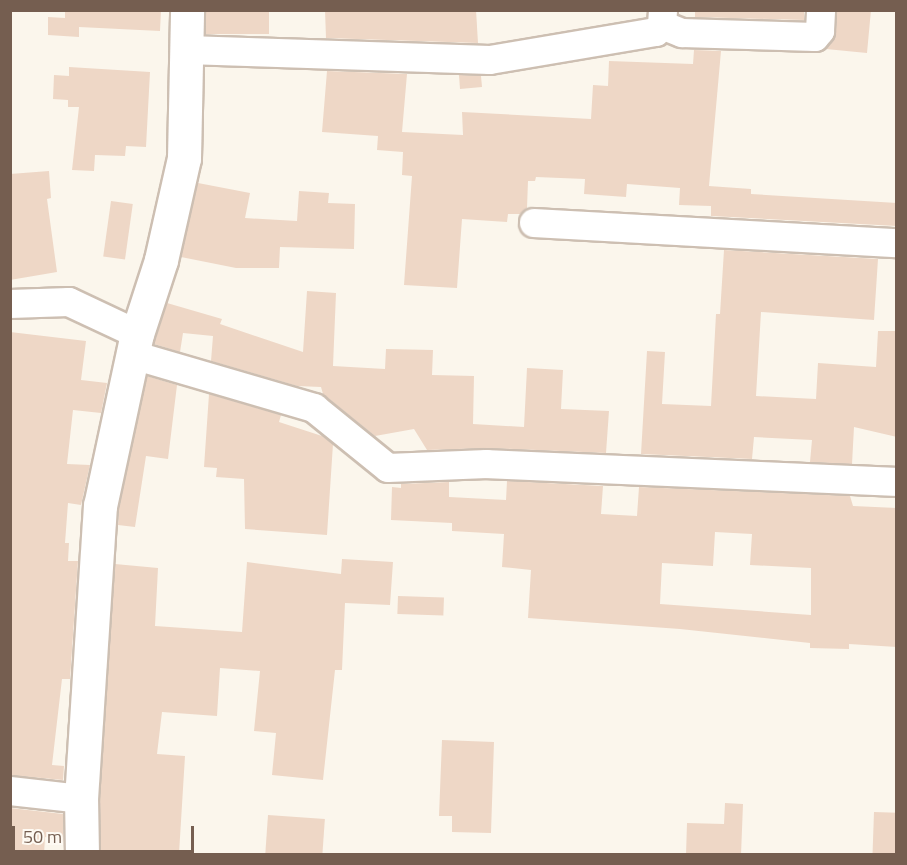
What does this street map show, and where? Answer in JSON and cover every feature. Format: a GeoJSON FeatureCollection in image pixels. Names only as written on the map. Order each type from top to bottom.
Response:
{"type":"FeatureCollection","features":[{"type":"Feature","properties":{"kind":"main road"},"geometry":{"type":"LineString","coordinates":[[82,855],[81,799],[100,506],[135,344],[161,260],[184,158],[187,10]]}},
{"type":"Feature","properties":{"kind":"street"},"geometry":{"type":"LineString","coordinates":[[187,50],[490,60],[656,32],[662,17],[682,33],[815,38],[820,31],[821,10]]}},
{"type":"Feature","properties":{"kind":"street"},"geometry":{"type":"LineString","coordinates":[[534,223],[897,243]]}},
{"type":"Feature","properties":{"kind":"street"},"geometry":{"type":"LineString","coordinates":[[10,304],[69,302],[135,344],[314,408],[388,468],[487,464],[897,482]]}},
{"type":"Feature","properties":{"kind":"street"},"geometry":{"type":"LineString","coordinates":[[10,791],[81,799]]}},
{"type":"Feature","properties":{"kind":"building"},"geometry":{"type":"Polygon","coordinates":[[[65,10],[161,10],[160,31],[79,27],[79,37],[48,35],[48,17],[65,18],[65,10]]]}},
{"type":"Feature","properties":{"kind":"building"},"geometry":{"type":"Polygon","coordinates":[[[206,10],[269,10],[269,34],[206,34],[206,10]]]}},
{"type":"Feature","properties":{"kind":"building"},"geometry":{"type":"Polygon","coordinates":[[[325,10],[476,10],[478,43],[326,38],[325,10]]]}},
{"type":"Feature","properties":{"kind":"building"},"geometry":{"type":"Polygon","coordinates":[[[695,10],[804,10],[804,20],[695,17],[695,10]]]}},
{"type":"Feature","properties":{"kind":"building"},"geometry":{"type":"Polygon","coordinates":[[[837,10],[871,10],[867,53],[826,49],[836,32],[837,10]]]}},
{"type":"Feature","properties":{"kind":"building"},"geometry":{"type":"Polygon","coordinates":[[[694,50],[721,51],[709,186],[751,189],[751,194],[897,203],[897,226],[711,216],[711,206],[679,205],[680,188],[627,184],[626,197],[584,194],[585,179],[536,177],[535,181],[528,181],[527,208],[520,214],[508,214],[507,222],[462,219],[457,288],[404,285],[412,176],[402,175],[403,152],[377,150],[378,136],[322,132],[327,71],[407,74],[402,132],[463,135],[462,112],[591,119],[593,85],[608,86],[609,61],[693,64],[694,50]]]}},
{"type":"Feature","properties":{"kind":"building"},"geometry":{"type":"Polygon","coordinates":[[[69,67],[150,72],[146,147],[126,146],[125,156],[95,155],[94,171],[72,170],[79,107],[68,107],[68,100],[53,99],[54,75],[69,76],[69,67]]]}},
{"type":"Feature","properties":{"kind":"building"},"geometry":{"type":"Polygon","coordinates":[[[459,75],[481,76],[482,87],[460,89],[459,75]]]}},
{"type":"Feature","properties":{"kind":"building"},"geometry":{"type":"Polygon","coordinates":[[[49,171],[51,198],[47,199],[57,272],[10,280],[10,174],[49,171]]]}},
{"type":"Feature","properties":{"kind":"building"},"geometry":{"type":"Polygon","coordinates":[[[198,183],[250,193],[245,218],[297,221],[299,191],[329,193],[328,203],[355,204],[354,249],[280,247],[279,268],[236,268],[181,257],[198,183]]]}},
{"type":"Feature","properties":{"kind":"building"},"geometry":{"type":"Polygon","coordinates":[[[111,201],[133,204],[125,260],[103,256],[111,201]]]}},
{"type":"Feature","properties":{"kind":"building"},"geometry":{"type":"Polygon","coordinates":[[[724,250],[878,259],[874,320],[761,312],[756,396],[816,399],[818,363],[876,367],[878,331],[897,331],[897,437],[854,427],[852,464],[810,462],[812,440],[754,437],[752,459],[641,454],[647,351],[665,352],[662,404],[711,406],[716,314],[720,314],[724,250]]]}},
{"type":"Feature","properties":{"kind":"building"},"geometry":{"type":"Polygon","coordinates":[[[307,291],[336,293],[333,366],[385,369],[386,349],[433,350],[432,375],[474,376],[473,424],[524,427],[527,368],[563,370],[561,409],[609,411],[606,453],[488,448],[427,450],[414,429],[375,436],[323,394],[321,387],[297,386],[211,361],[213,336],[183,333],[180,352],[154,344],[167,303],[222,319],[220,324],[303,352],[307,291]]]}},
{"type":"Feature","properties":{"kind":"building"},"geometry":{"type":"Polygon","coordinates":[[[10,332],[86,341],[81,380],[107,383],[101,413],[73,410],[67,464],[90,465],[81,505],[68,503],[65,543],[69,543],[68,561],[78,561],[70,679],[62,679],[52,765],[64,766],[63,780],[10,775],[10,332]]]}},
{"type":"Feature","properties":{"kind":"building"},"geometry":{"type":"Polygon","coordinates":[[[147,376],[177,385],[168,459],[146,456],[135,527],[118,525],[119,509],[147,376]]]}},
{"type":"Feature","properties":{"kind":"building"},"geometry":{"type":"Polygon","coordinates":[[[209,394],[281,415],[279,422],[322,436],[333,444],[327,535],[245,529],[244,479],[216,477],[217,468],[204,467],[209,394]]]}},
{"type":"Feature","properties":{"kind":"building"},"geometry":{"type":"Polygon","coordinates":[[[507,481],[603,486],[601,514],[637,516],[639,487],[850,496],[853,506],[897,508],[897,647],[849,644],[849,649],[810,648],[810,643],[680,629],[528,618],[531,570],[502,567],[504,534],[452,531],[452,523],[391,520],[392,487],[401,488],[401,484],[449,482],[449,497],[506,500],[507,481]],[[715,532],[713,566],[662,563],[660,604],[811,615],[811,568],[750,565],[752,534],[715,532]]]}},
{"type":"Feature","properties":{"kind":"building"},"geometry":{"type":"Polygon","coordinates":[[[342,559],[393,562],[390,605],[345,603],[342,670],[335,670],[323,780],[272,775],[276,733],[254,731],[260,671],[220,668],[217,716],[162,712],[157,754],[185,756],[179,854],[101,852],[100,799],[115,564],[158,568],[155,626],[242,632],[247,562],[341,574],[342,559]]]}},
{"type":"Feature","properties":{"kind":"building"},"geometry":{"type":"Polygon","coordinates":[[[398,596],[444,598],[443,616],[397,614],[398,596]]]}},
{"type":"Feature","properties":{"kind":"building"},"geometry":{"type":"Polygon","coordinates":[[[442,740],[494,742],[491,833],[452,832],[452,816],[439,816],[442,740]]]}},
{"type":"Feature","properties":{"kind":"building"},"geometry":{"type":"Polygon","coordinates":[[[725,803],[743,804],[741,855],[686,855],[687,823],[724,824],[725,803]]]}},
{"type":"Feature","properties":{"kind":"building"},"geometry":{"type":"Polygon","coordinates":[[[10,808],[63,814],[63,842],[45,837],[44,855],[10,855],[10,808]]]}},
{"type":"Feature","properties":{"kind":"building"},"geometry":{"type":"Polygon","coordinates":[[[874,812],[896,813],[896,854],[873,854],[874,812]]]}},
{"type":"Feature","properties":{"kind":"building"},"geometry":{"type":"Polygon","coordinates":[[[268,815],[325,819],[322,854],[265,854],[268,815]]]}}]}
